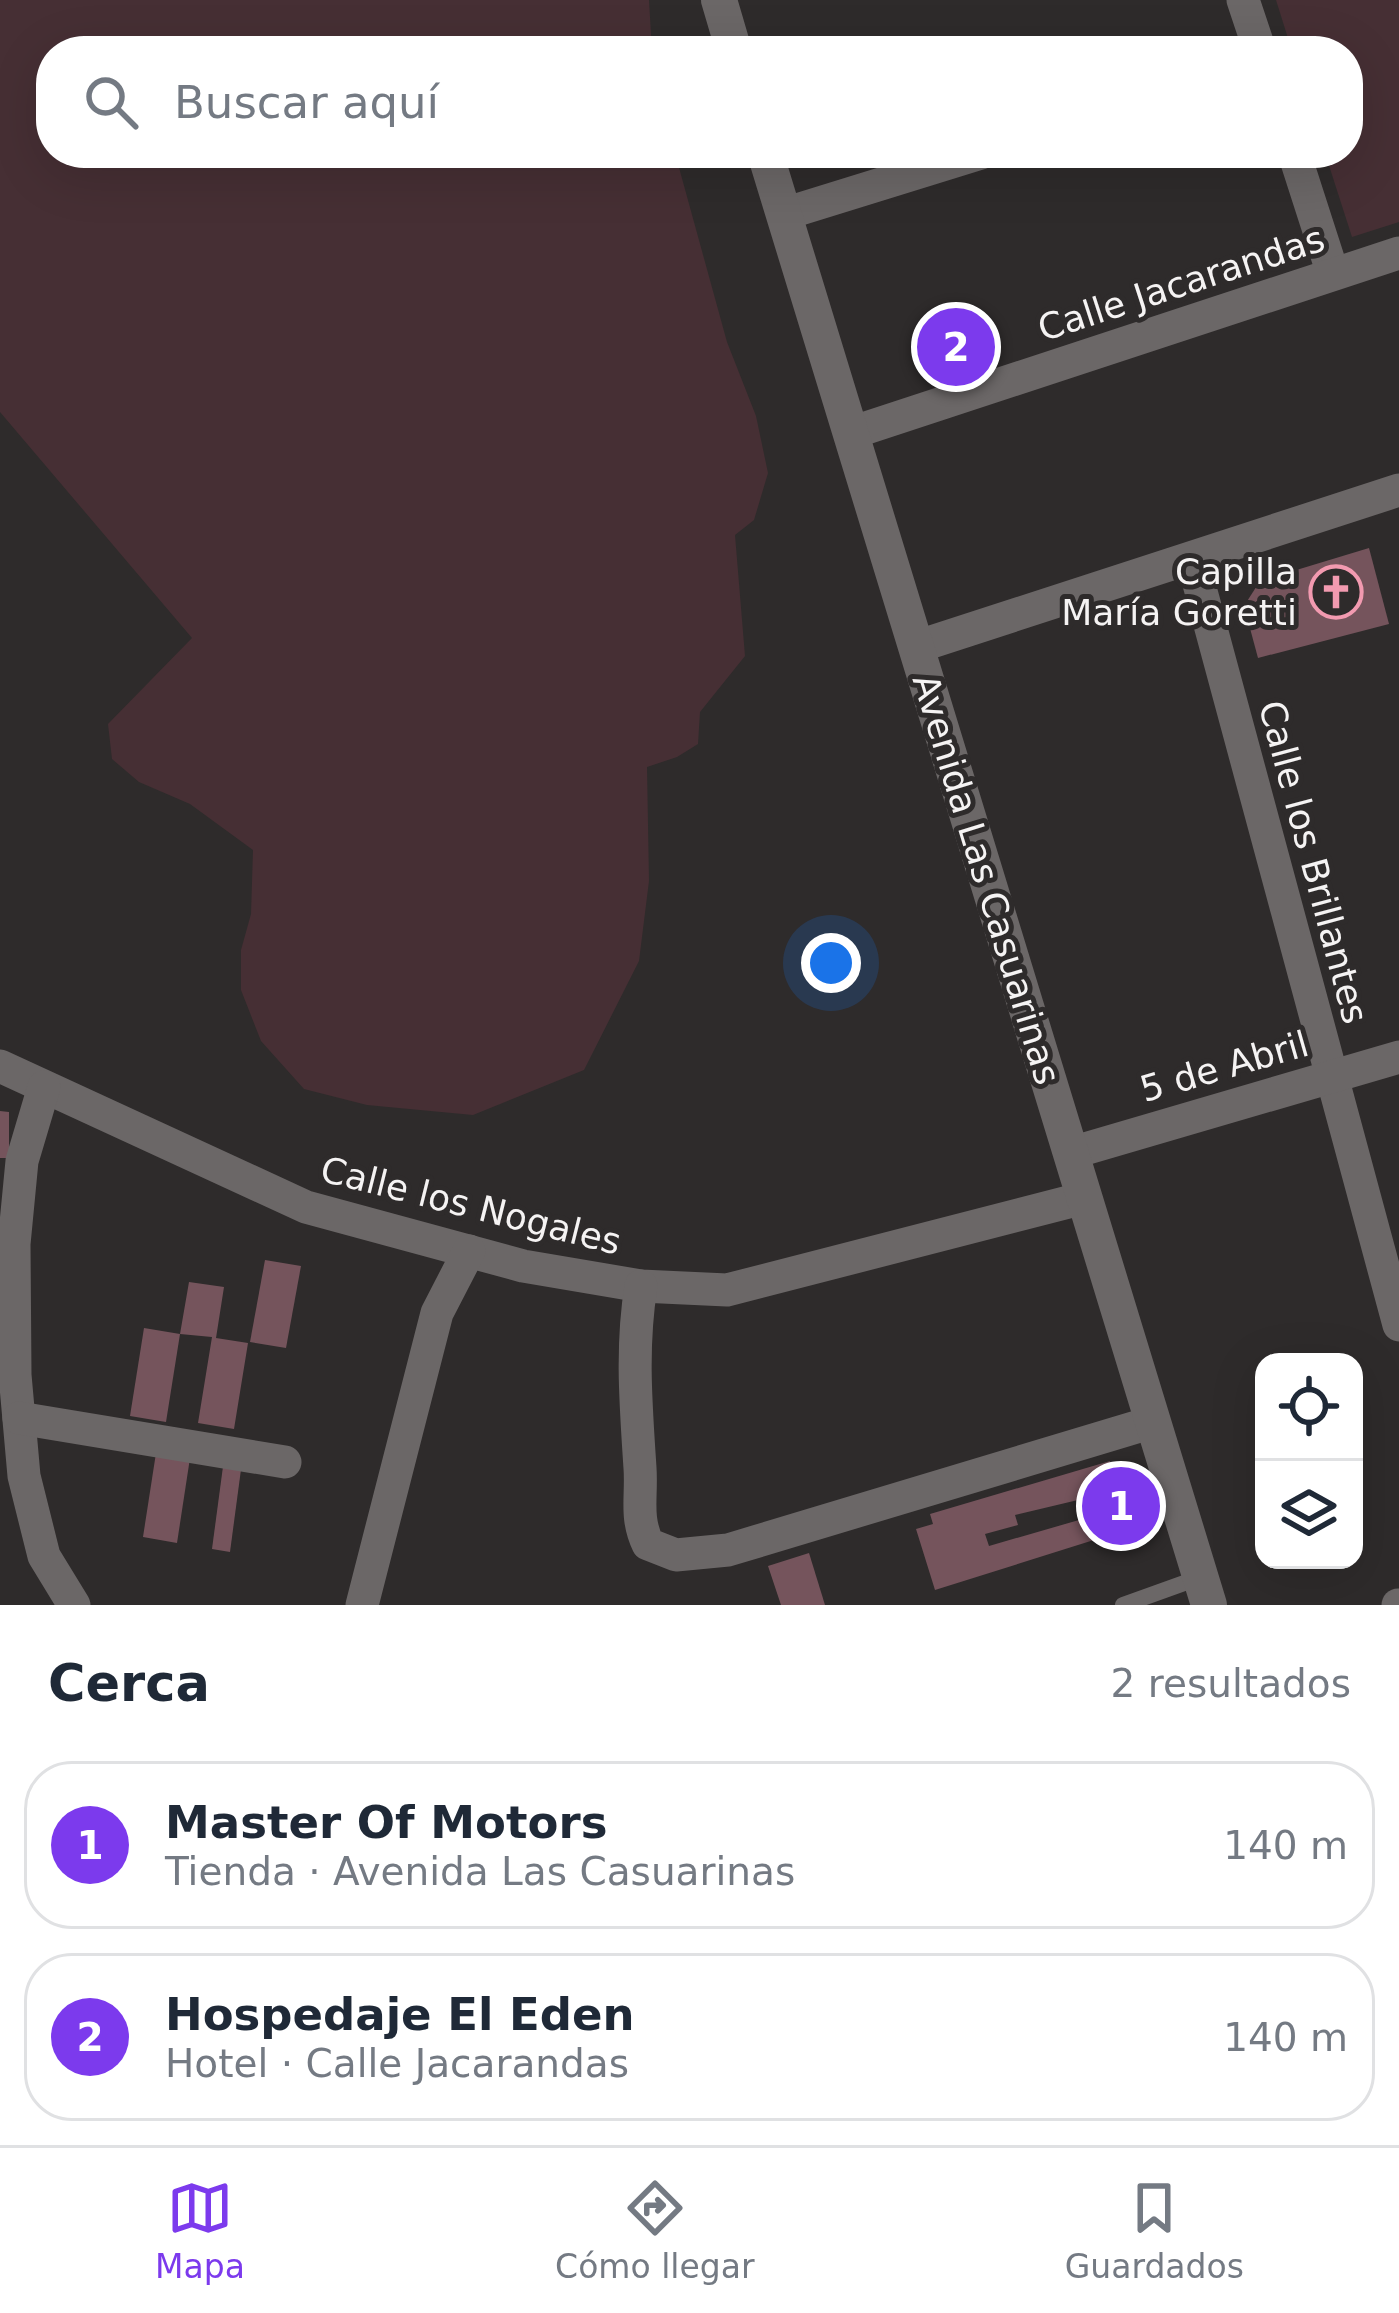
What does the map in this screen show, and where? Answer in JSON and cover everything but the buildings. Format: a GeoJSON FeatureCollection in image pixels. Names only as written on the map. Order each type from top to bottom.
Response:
{"type":"FeatureCollection","features":[{"type":"Feature","properties":{"kind":"street"},"geometry":{"type":"LineString","coordinates":[[718,0],[729,36]]}},
{"type":"Feature","properties":{"kind":"street"},"geometry":{"type":"LineString","coordinates":[[1243,0],[1255,36]]}},
{"type":"Feature","properties":{"kind":"street","name":"Avenida Las Casuarinas"},"geometry":{"type":"LineString","coordinates":[[770,168],[1205,1591]]}},
{"type":"Feature","properties":{"kind":"street"},"geometry":{"type":"LineString","coordinates":[[784,214],[933,168]]}},
{"type":"Feature","properties":{"kind":"street"},"geometry":{"type":"LineString","coordinates":[[1299,168],[1334,274]]}},
{"type":"Feature","properties":{"kind":"street","name":"Calle Jacarandas"},"geometry":{"type":"LineString","coordinates":[[851,433],[1399,253]]}},
{"type":"Feature","properties":{"kind":"street"},"geometry":{"type":"LineString","coordinates":[[916,647],[1399,490]]}},
{"type":"Feature","properties":{"kind":"street","name":"Calle los Brillantes"},"geometry":{"type":"LineString","coordinates":[[1192,558],[1399,1325]]}},
{"type":"Feature","properties":{"kind":"street","name":"5 de Abril"},"geometry":{"type":"LineString","coordinates":[[1071,1153],[1399,1057]]}},
{"type":"Feature","properties":{"kind":"street","name":"Calle los Nogales"},"geometry":{"type":"LineString","coordinates":[[0,1066],[306,1207],[523,1266],[641,1286],[727,1290],[1084,1198]]}},
{"type":"Feature","properties":{"kind":"street"},"geometry":{"type":"LineString","coordinates":[[44,1087],[22,1161],[14,1244],[15,1376],[24,1476],[44,1556],[74,1605]]}},
{"type":"Feature","properties":{"kind":"street"},"geometry":{"type":"LineString","coordinates":[[362,1605],[437,1313],[469,1251]]}},
{"type":"Feature","properties":{"kind":"street"},"geometry":{"type":"LineString","coordinates":[[641,1286],[634,1326],[640,1527],[648,1544],[676,1555],[728,1550],[1153,1422]]}},
{"type":"Feature","properties":{"kind":"street"},"geometry":{"type":"LineString","coordinates":[[19,1418],[285,1462]]}},
{"type":"Feature","properties":{"kind":"lane"},"geometry":{"type":"LineString","coordinates":[[1123,1605],[1205,1591]]}},
{"type":"Feature","properties":{"kind":"shaded area"},"geometry":{"type":"Polygon","coordinates":[[[0,0],[649,0],[651,36],[36,36],[36,168],[679,168],[727,342],[756,416],[768,473],[754,520],[735,535],[745,656],[700,712],[698,744],[647,767],[649,881],[639,961],[584,1070],[473,1115],[367,1105],[304,1089],[261,1041],[241,990],[253,850],[190,804],[139,782],[112,759],[108,724],[192,638],[0,412],[0,0]]]}},
{"type":"Feature","properties":{"kind":"shaded area"},"geometry":{"type":"Polygon","coordinates":[[[1276,0],[1399,0],[1399,222],[1352,237],[1330,168],[1363,168],[1363,36],[1287,36],[1276,0]]]}},
{"type":"Feature","properties":{"kind":"place","name":"Hospedaje El Eden"},"geometry":{"type":"Point","coordinates":[956,347]}},
{"type":"Feature","properties":{"kind":"place","name":"Capilla María Goretti"},"geometry":{"type":"Point","coordinates":[1336,592]}},
{"type":"Feature","properties":{"kind":"place","name":"Master Of Motors"},"geometry":{"type":"Point","coordinates":[1121,1506]}}]}
